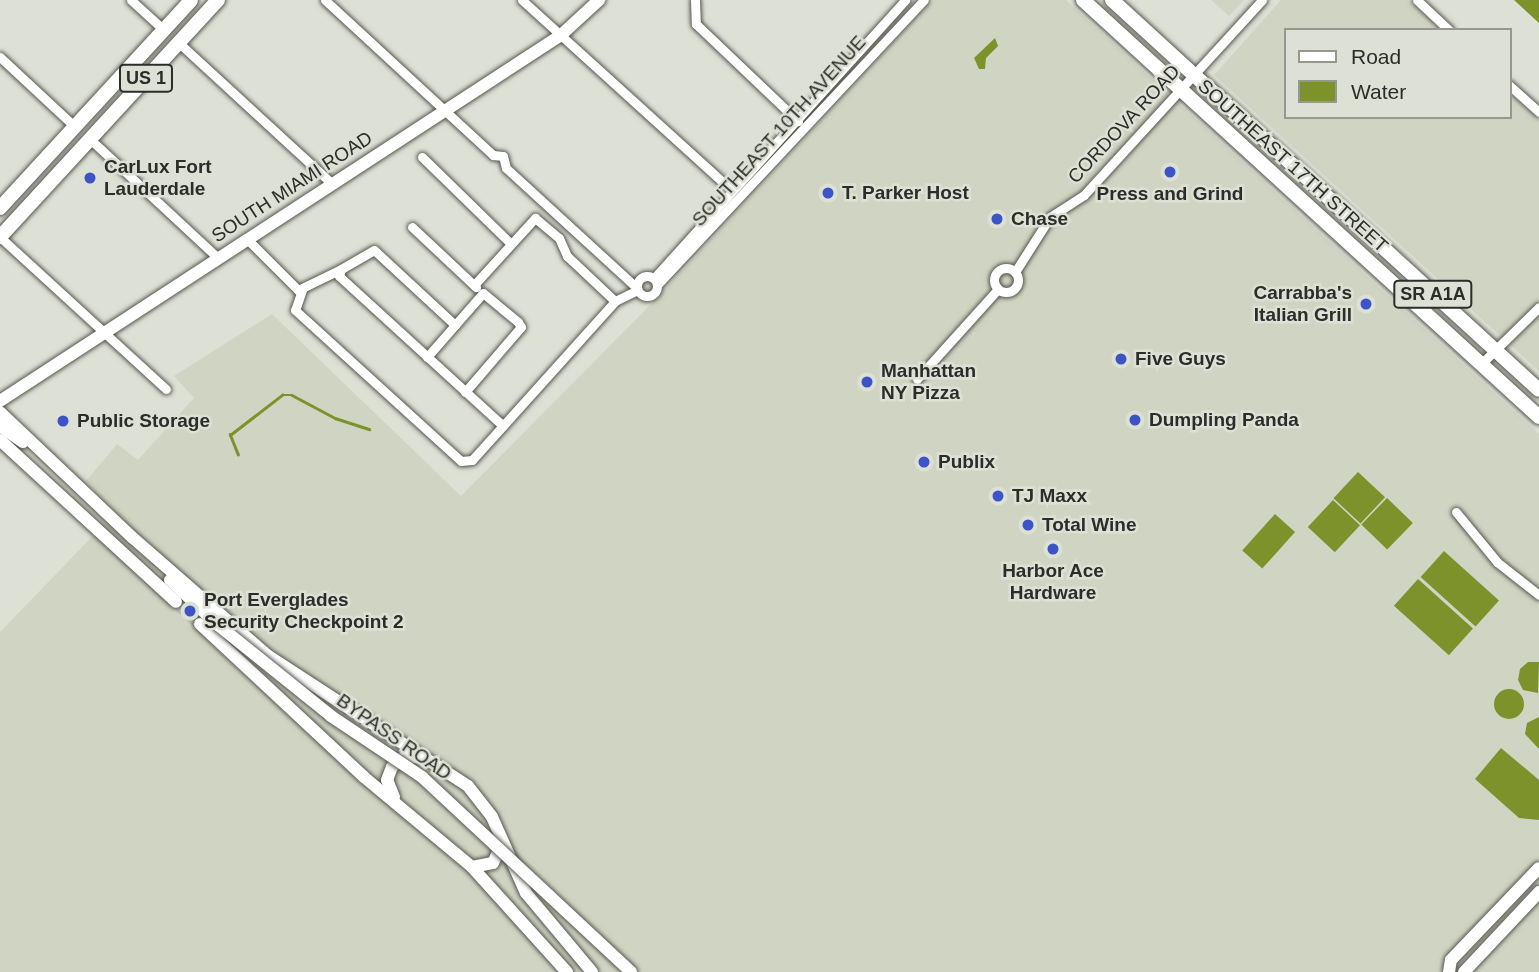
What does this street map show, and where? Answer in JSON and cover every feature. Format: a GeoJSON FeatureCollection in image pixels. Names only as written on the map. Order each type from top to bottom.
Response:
{"type":"FeatureCollection","features":[{"type":"Feature","properties":{"kind":"main road","name":"US 1"},"geometry":{"type":"LineString","coordinates":[[0,208],[191,0]]}},
{"type":"Feature","properties":{"kind":"main road","name":"US 1"},"geometry":{"type":"LineString","coordinates":[[0,237],[218,0]]}},
{"type":"Feature","properties":{"kind":"main road","name":"SOUTHEAST 17TH STREET"},"geometry":{"type":"LineString","coordinates":[[1083,0],[1539,417]]}},
{"type":"Feature","properties":{"kind":"main road","name":"SOUTHEAST 17TH STREET"},"geometry":{"type":"LineString","coordinates":[[1112,0],[1539,390]]}},
{"type":"Feature","properties":{"kind":"main road"},"geometry":{"type":"LineString","coordinates":[[89,110],[90,139]]}},
{"type":"Feature","properties":{"kind":"main road"},"geometry":{"type":"LineString","coordinates":[[74,156],[75,127]]}},
{"type":"Feature","properties":{"kind":"main road"},"geometry":{"type":"LineString","coordinates":[[1286,187],[1323,193]]}},
{"type":"Feature","properties":{"kind":"main road"},"geometry":{"type":"LineString","coordinates":[[1306,204],[1319,200],[1343,212]]}},
{"type":"Feature","properties":{"kind":"street"},"geometry":{"type":"LineString","coordinates":[[131,0],[164,30]]}},
{"type":"Feature","properties":{"kind":"street"},"geometry":{"type":"LineString","coordinates":[[325,0],[493,155],[503,156],[506,168],[638,289]]}},
{"type":"Feature","properties":{"kind":"street"},"geometry":{"type":"LineString","coordinates":[[522,0],[725,184],[733,186],[749,174]]}},
{"type":"Feature","properties":{"kind":"street","name":"SOUTH MIAMI ROAD"},"geometry":{"type":"LineString","coordinates":[[0,401],[331,183],[446,112],[561,35],[599,0]]}},
{"type":"Feature","properties":{"kind":"street"},"geometry":{"type":"LineString","coordinates":[[695,0],[692,13],[696,24],[804,129]]}},
{"type":"Feature","properties":{"kind":"street","name":"SOUTHEAST 10TH AVENUE"},"geometry":{"type":"LineString","coordinates":[[638,289],[652,296],[656,281],[795,119],[905,0]]}},
{"type":"Feature","properties":{"kind":"street","name":"SOUTHEAST 10TH AVENUE"},"geometry":{"type":"LineString","coordinates":[[656,281],[804,129],[924,0]]}},
{"type":"Feature","properties":{"kind":"street","name":"CORDOVA ROAD"},"geometry":{"type":"LineString","coordinates":[[1015,272],[1050,217],[1084,195],[1262,0]]}},
{"type":"Feature","properties":{"kind":"street"},"geometry":{"type":"LineString","coordinates":[[1417,0],[1447,28]]}},
{"type":"Feature","properties":{"kind":"street"},"geometry":{"type":"LineString","coordinates":[[178,43],[331,183]]}},
{"type":"Feature","properties":{"kind":"street"},"geometry":{"type":"LineString","coordinates":[[0,57],[75,127]]}},
{"type":"Feature","properties":{"kind":"street"},"geometry":{"type":"LineString","coordinates":[[838,73],[847,82]]}},
{"type":"Feature","properties":{"kind":"street"},"geometry":{"type":"LineString","coordinates":[[1511,87],[1539,112]]}},
{"type":"Feature","properties":{"kind":"street"},"geometry":{"type":"LineString","coordinates":[[90,139],[218,258]]}},
{"type":"Feature","properties":{"kind":"street"},"geometry":{"type":"LineString","coordinates":[[422,157],[512,244]]}},
{"type":"Feature","properties":{"kind":"street"},"geometry":{"type":"LineString","coordinates":[[474,285],[535,218],[559,238],[567,256],[615,301]]}},
{"type":"Feature","properties":{"kind":"street"},"geometry":{"type":"LineString","coordinates":[[412,227],[521,327],[465,392]]}},
{"type":"Feature","properties":{"kind":"street"},"geometry":{"type":"LineString","coordinates":[[0,237],[166,389]]}},
{"type":"Feature","properties":{"kind":"street"},"geometry":{"type":"LineString","coordinates":[[247,239],[302,290],[374,250],[455,325]]}},
{"type":"Feature","properties":{"kind":"street"},"geometry":{"type":"LineString","coordinates":[[918,379],[998,289],[1015,289],[1015,272],[1006,268],[998,272],[994,281],[998,289]]}},
{"type":"Feature","properties":{"kind":"street"},"geometry":{"type":"LineString","coordinates":[[341,269],[339,276],[503,426]]}},
{"type":"Feature","properties":{"kind":"street","name":"SOUTHEAST 10TH AVENUE"},"geometry":{"type":"LineString","coordinates":[[302,290],[295,310],[461,461],[472,460],[615,301],[638,289],[642,277],[656,281]]}},
{"type":"Feature","properties":{"kind":"street"},"geometry":{"type":"LineString","coordinates":[[427,357],[483,293]]}},
{"type":"Feature","properties":{"kind":"street"},"geometry":{"type":"LineString","coordinates":[[1482,364],[1539,307]]}},
{"type":"Feature","properties":{"kind":"street"},"geometry":{"type":"LineString","coordinates":[[0,412],[133,538],[267,654],[460,779],[481,800],[526,893],[592,972]]}},
{"type":"Feature","properties":{"kind":"street"},"geometry":{"type":"LineString","coordinates":[[0,426],[55,464]]}},
{"type":"Feature","properties":{"kind":"street"},"geometry":{"type":"LineString","coordinates":[[0,440],[183,600]]}},
{"type":"Feature","properties":{"kind":"street"},"geometry":{"type":"LineString","coordinates":[[66,499],[65,491],[73,481]]}},
{"type":"Feature","properties":{"kind":"street"},"geometry":{"type":"LineString","coordinates":[[1456,512],[1497,562],[1539,595]]}},
{"type":"Feature","properties":{"kind":"street","name":"BYPASS ROAD"},"geometry":{"type":"LineString","coordinates":[[133,538],[183,600],[331,716],[422,777],[632,972]]}},
{"type":"Feature","properties":{"kind":"street"},"geometry":{"type":"LineString","coordinates":[[200,624],[364,776],[395,798],[472,867],[568,972]]}},
{"type":"Feature","properties":{"kind":"street"},"geometry":{"type":"LineString","coordinates":[[395,798],[387,780],[392,767],[408,757],[428,758]]}},
{"type":"Feature","properties":{"kind":"street"},"geometry":{"type":"LineString","coordinates":[[472,867],[493,863],[503,842]]}},
{"type":"Feature","properties":{"kind":"street"},"geometry":{"type":"LineString","coordinates":[[1449,972],[1451,960],[1539,868]]}},
{"type":"Feature","properties":{"kind":"street"},"geometry":{"type":"LineString","coordinates":[[1464,972],[1539,892]]}},
{"type":"Feature","properties":{"kind":"shaded area"},"geometry":{"type":"Polygon","coordinates":[[[933,0],[1066,0],[1539,434],[1539,972],[0,972],[0,632],[116,512],[86,481],[117,444],[138,460],[194,398],[174,376],[272,314],[461,496],[660,295],[933,0]]]}},
{"type":"Feature","properties":{"kind":"shaded area"},"geometry":{"type":"Polygon","coordinates":[[[1211,0],[1244,0],[1229,16],[1211,0]]]}},
{"type":"Feature","properties":{"kind":"shaded area"},"geometry":{"type":"Polygon","coordinates":[[[1281,0],[1408,0],[1439,28],[1284,28],[1284,119],[1511,119],[1511,95],[1539,120],[1539,371],[1214,75],[1281,0]]]}},
{"type":"Feature","properties":{"kind":"water"},"geometry":{"type":"Polygon","coordinates":[[[1514,0],[1539,0],[1539,23],[1514,0]]]}},
{"type":"Feature","properties":{"kind":"water"},"geometry":{"type":"Polygon","coordinates":[[[995,38],[998,46],[986,58],[985,69],[979,69],[974,58],[995,38]]]}},
{"type":"Feature","properties":{"kind":"water"},"geometry":{"type":"Polygon","coordinates":[[[1358,472],[1385,497],[1361,524],[1333,498],[1358,472]]]}},
{"type":"Feature","properties":{"kind":"water"},"geometry":{"type":"Polygon","coordinates":[[[1387,498],[1413,523],[1387,550],[1361,525],[1387,498]]]}},
{"type":"Feature","properties":{"kind":"water"},"geometry":{"type":"Polygon","coordinates":[[[1333,500],[1360,525],[1335,552],[1308,527],[1333,500]]]}},
{"type":"Feature","properties":{"kind":"water"},"geometry":{"type":"Polygon","coordinates":[[[1275,514],[1295,532],[1262,568],[1242,550],[1275,514]]]}},
{"type":"Feature","properties":{"kind":"water"},"geometry":{"type":"Polygon","coordinates":[[[1444,551],[1499,601],[1476,627],[1421,577],[1444,551]]]}},
{"type":"Feature","properties":{"kind":"water"},"geometry":{"type":"Polygon","coordinates":[[[1418,579],[1473,629],[1449,655],[1394,606],[1418,579]]]}},
{"type":"Feature","properties":{"kind":"water"},"geometry":{"type":"Polygon","coordinates":[[[1528,662],[1539,662],[1538,693],[1523,690],[1518,680],[1520,669],[1528,662]]]}},
{"type":"Feature","properties":{"kind":"water"},"geometry":{"type":"Polygon","coordinates":[[[1509,689],[1520,693],[1524,704],[1520,715],[1509,719],[1498,715],[1494,704],[1498,693],[1509,689]]]}},
{"type":"Feature","properties":{"kind":"water"},"geometry":{"type":"Polygon","coordinates":[[[1539,717],[1538,748],[1525,734],[1527,723],[1539,717]]]}},
{"type":"Feature","properties":{"kind":"water"},"geometry":{"type":"Polygon","coordinates":[[[1501,748],[1539,780],[1539,820],[1519,818],[1475,779],[1501,748]]]}},
{"type":"Feature","properties":{"kind":"waterway"},"geometry":{"type":"LineString","coordinates":[[238,455],[230,435],[282,395],[292,395],[335,418],[369,429]]}},
{"type":"Feature","properties":{"kind":"tunnel"},"geometry":{"type":"LineString","coordinates":[[176,602],[200,624]]}},
{"type":"Feature","properties":{"kind":"place","name":"Press and Grind"},"geometry":{"type":"Point","coordinates":[1170,172]}},
{"type":"Feature","properties":{"kind":"place","name":"CarLux Fort Lauderdale"},"geometry":{"type":"Point","coordinates":[90,178]}},
{"type":"Feature","properties":{"kind":"place","name":"T. Parker Host"},"geometry":{"type":"Point","coordinates":[828,193]}},
{"type":"Feature","properties":{"kind":"place","name":"Chase"},"geometry":{"type":"Point","coordinates":[997,219]}},
{"type":"Feature","properties":{"kind":"place","name":"Carrabba's Italian Grill"},"geometry":{"type":"Point","coordinates":[1366,304]}},
{"type":"Feature","properties":{"kind":"place","name":"Five Guys"},"geometry":{"type":"Point","coordinates":[1121,359]}},
{"type":"Feature","properties":{"kind":"place","name":"Manhattan NY Pizza"},"geometry":{"type":"Point","coordinates":[867,382]}},
{"type":"Feature","properties":{"kind":"place","name":"Dumpling Panda"},"geometry":{"type":"Point","coordinates":[1135,420]}},
{"type":"Feature","properties":{"kind":"place","name":"Public Storage"},"geometry":{"type":"Point","coordinates":[63,421]}},
{"type":"Feature","properties":{"kind":"place","name":"Publix"},"geometry":{"type":"Point","coordinates":[924,462]}},
{"type":"Feature","properties":{"kind":"place","name":"TJ Maxx"},"geometry":{"type":"Point","coordinates":[998,496]}},
{"type":"Feature","properties":{"kind":"place","name":"Total Wine"},"geometry":{"type":"Point","coordinates":[1028,525]}},
{"type":"Feature","properties":{"kind":"place","name":"Harbor Ace Hardware"},"geometry":{"type":"Point","coordinates":[1053,549]}},
{"type":"Feature","properties":{"kind":"place","name":"Port Everglades Security Checkpoint 2"},"geometry":{"type":"Point","coordinates":[190,611]}}]}
